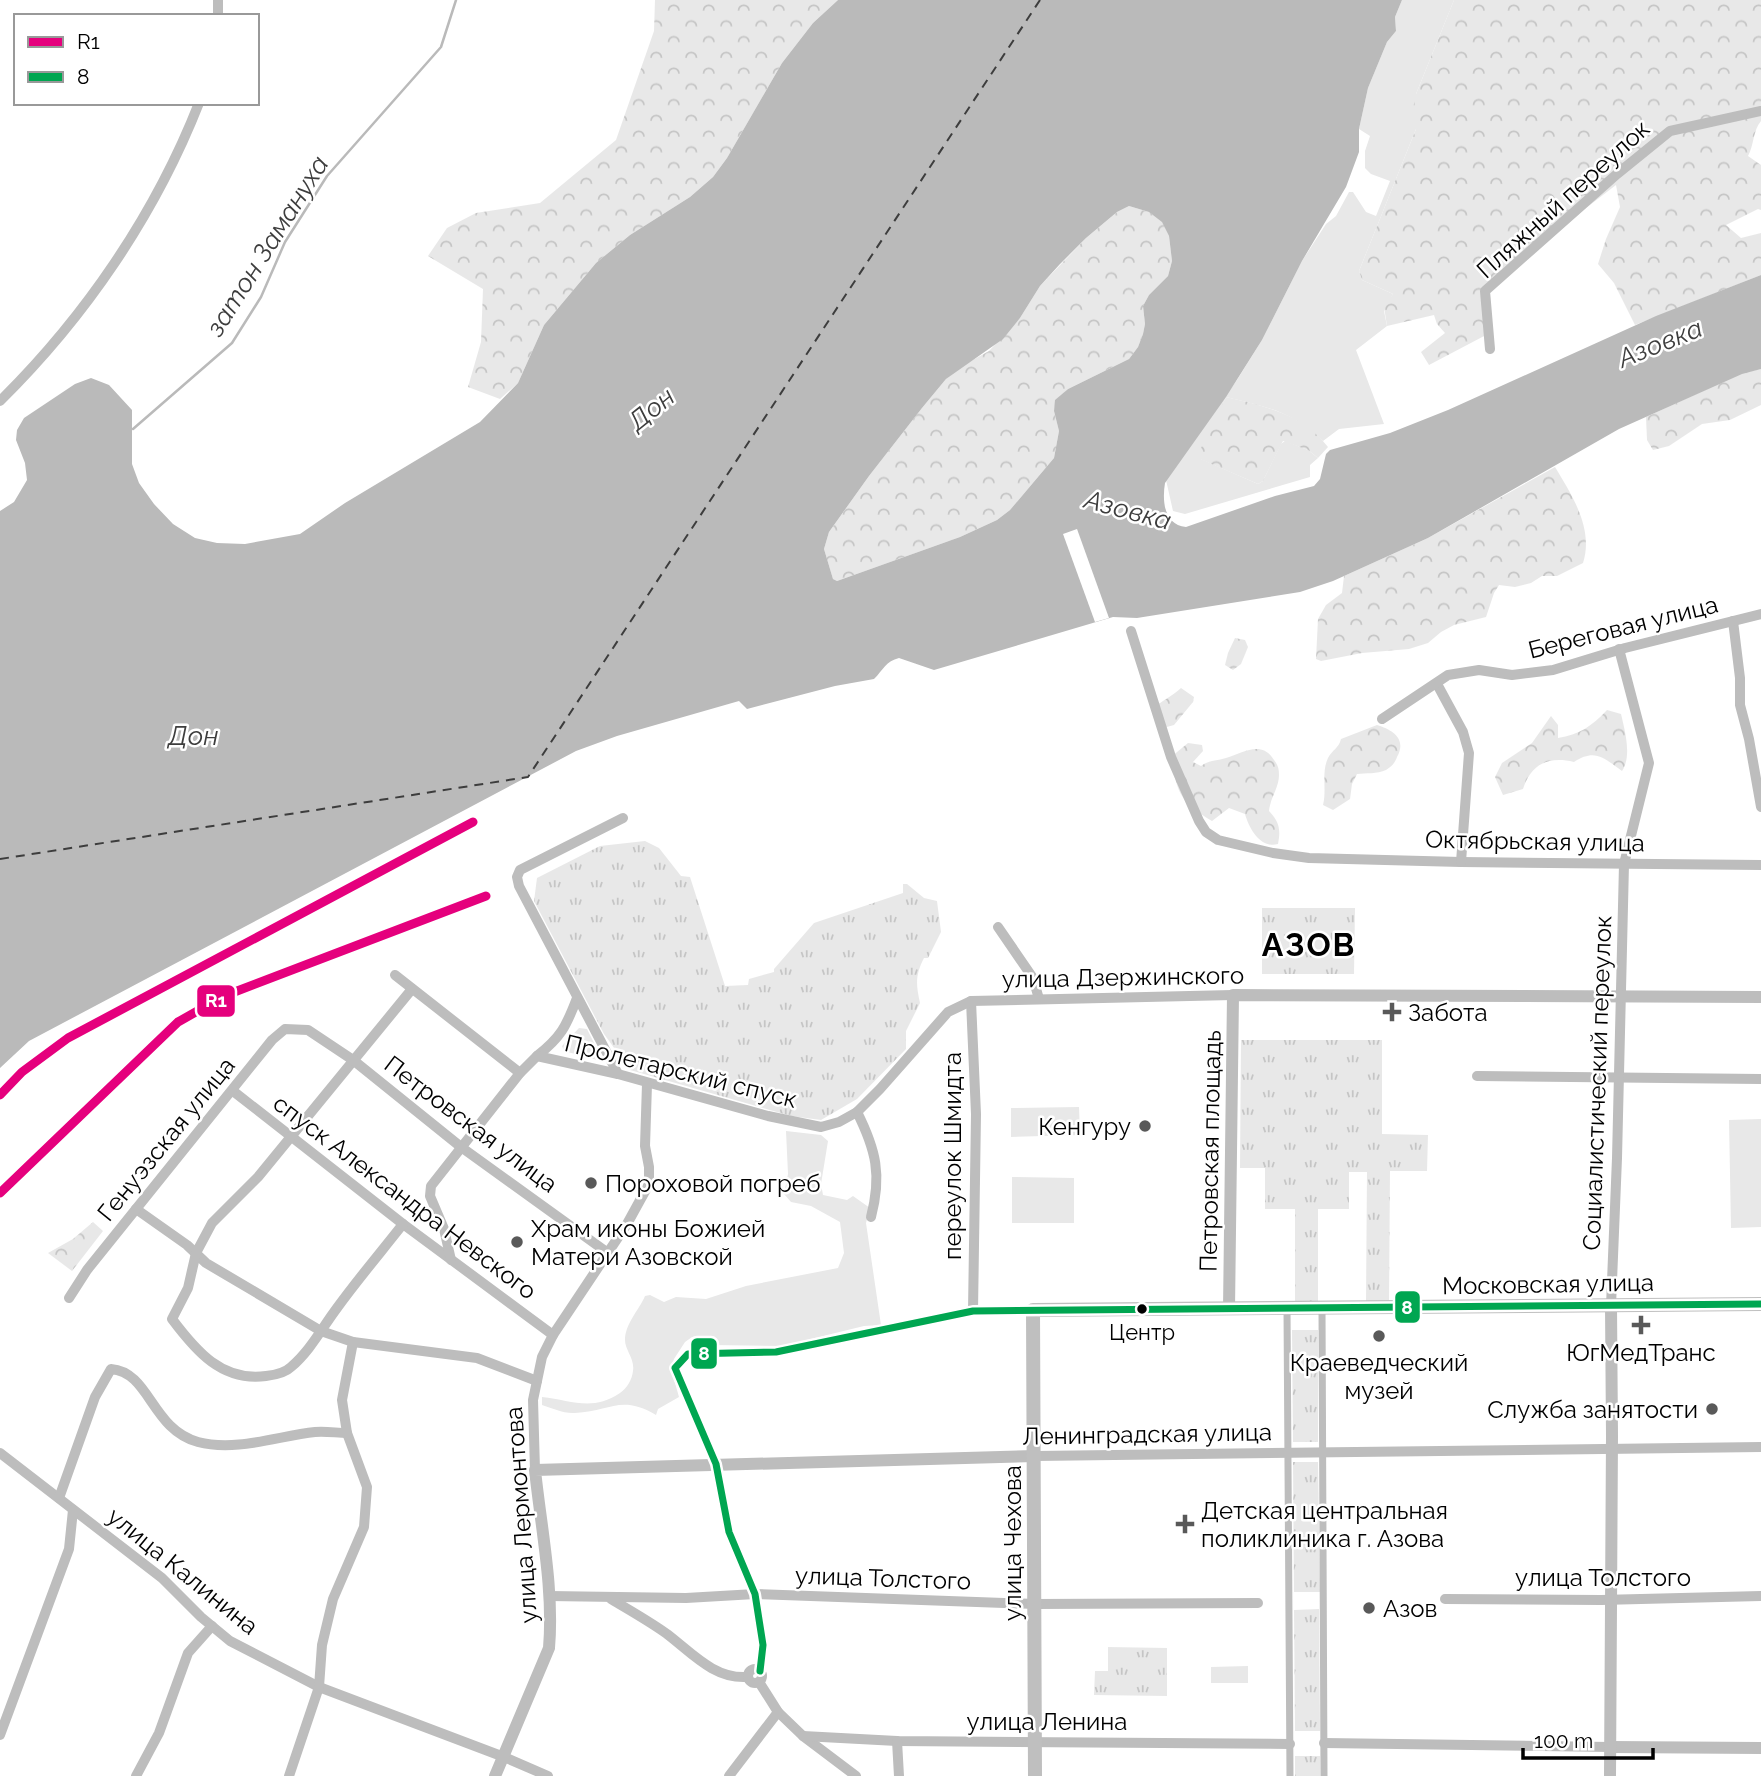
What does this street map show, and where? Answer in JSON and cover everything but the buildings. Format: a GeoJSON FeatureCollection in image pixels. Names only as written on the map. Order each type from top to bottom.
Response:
{"type":"FeatureCollection","features":[{"type":"Feature","properties":{"kind":"main road","name":"Московская улица"},"geometry":{"type":"LineString","coordinates":[[1033,1310],[1761,1304]]}},
{"type":"Feature","properties":{"kind":"main road","name":"улица Чехова"},"geometry":{"type":"LineString","coordinates":[[1033,1310],[1035,1776]]}},
{"type":"Feature","properties":{"kind":"street"},"geometry":{"type":"LineString","coordinates":[[0,401],[39,363],[138,229],[185,140],[198,105]]}},
{"type":"Feature","properties":{"kind":"street","name":"Пляжный переулок"},"geometry":{"type":"LineString","coordinates":[[1490,349],[1485,291],[1537,244],[1670,131],[1761,111]]}},
{"type":"Feature","properties":{"kind":"street","name":"Береговая улица"},"geometry":{"type":"LineString","coordinates":[[1382,719],[1448,675],[1479,670],[1512,675],[1553,670],[1619,649],[1761,614]]}},
{"type":"Feature","properties":{"kind":"street"},"geometry":{"type":"LineString","coordinates":[[1733,621],[1739,659],[1740,705],[1761,807]]}},
{"type":"Feature","properties":{"kind":"street","name":"Октябрьская улица"},"geometry":{"type":"LineString","coordinates":[[1131,631],[1171,757],[1199,821],[1206,832],[1218,840],[1309,858],[1761,865]]}},
{"type":"Feature","properties":{"kind":"street","name":"Социалистический переулок"},"geometry":{"type":"LineString","coordinates":[[1610,1776],[1611,1306],[1624,864],[1649,764],[1619,649]]}},
{"type":"Feature","properties":{"kind":"street"},"geometry":{"type":"LineString","coordinates":[[1437,684],[1463,732],[1469,753],[1461,862]]}},
{"type":"Feature","properties":{"kind":"street"},"geometry":{"type":"LineString","coordinates":[[618,1074],[519,886],[517,877],[520,870],[623,818]]}},
{"type":"Feature","properties":{"kind":"street"},"geometry":{"type":"LineString","coordinates":[[998,927],[1033,978],[1039,999]]}},
{"type":"Feature","properties":{"kind":"street"},"geometry":{"type":"LineString","coordinates":[[395,975],[520,1073]]}},
{"type":"Feature","properties":{"kind":"street"},"geometry":{"type":"LineString","coordinates":[[403,1224],[290,1368],[275,1375],[260,1377],[232,1374],[211,1363],[192,1345],[172,1319],[188,1288],[196,1253],[212,1223],[258,1177],[412,989]]}},
{"type":"Feature","properties":{"kind":"street","name":"улица Дзержинского"},"geometry":{"type":"LineString","coordinates":[[829,1126],[857,1112],[948,1012],[971,1001],[1233,995],[1761,997]]}},
{"type":"Feature","properties":{"kind":"street","name":"Петровская площадь"},"geometry":{"type":"LineString","coordinates":[[1229,1308],[1233,995]]}},
{"type":"Feature","properties":{"kind":"street"},"geometry":{"type":"LineString","coordinates":[[537,1056],[552,1044],[566,1026],[577,998]]}},
{"type":"Feature","properties":{"kind":"street","name":"переулок Шмидта"},"geometry":{"type":"LineString","coordinates":[[971,1001],[976,1114],[973,1311]]}},
{"type":"Feature","properties":{"kind":"street","name":"Генуэзская улица"},"geometry":{"type":"LineString","coordinates":[[69,1298],[87,1270],[272,1040],[285,1029],[309,1030]]}},
{"type":"Feature","properties":{"kind":"street","name":"Петровская улица"},"geometry":{"type":"LineString","coordinates":[[309,1030],[353,1060],[461,1147],[608,1253]]}},
{"type":"Feature","properties":{"kind":"street","name":"Пролетарский спуск"},"geometry":{"type":"LineString","coordinates":[[451,1259],[444,1229],[430,1196],[431,1185],[520,1073],[537,1056],[618,1074],[792,1122],[829,1126]]}},
{"type":"Feature","properties":{"kind":"street"},"geometry":{"type":"LineString","coordinates":[[1477,1076],[1761,1079]]}},
{"type":"Feature","properties":{"kind":"street","name":"улица Лермонтова"},"geometry":{"type":"LineString","coordinates":[[495,1776],[549,1648],[549,1596],[534,1470],[533,1400],[542,1357],[553,1335],[627,1224],[649,1184],[645,1146],[647,1084]]}},
{"type":"Feature","properties":{"kind":"street","name":"спуск Александра Невского"},"geometry":{"type":"LineString","coordinates":[[233,1091],[403,1224],[553,1335]]}},
{"type":"Feature","properties":{"kind":"street"},"geometry":{"type":"LineString","coordinates":[[857,1112],[871,1141],[877,1171],[871,1217]]}},
{"type":"Feature","properties":{"kind":"street"},"geometry":{"type":"LineString","coordinates":[[136,1209],[206,1263],[321,1331],[353,1342],[477,1358],[537,1381]]}},
{"type":"Feature","properties":{"kind":"street"},"geometry":{"type":"LineString","coordinates":[[1287,1309],[1290,1776]]}},
{"type":"Feature","properties":{"kind":"street"},"geometry":{"type":"LineString","coordinates":[[1322,1309],[1324,1776]]}},
{"type":"Feature","properties":{"kind":"street","name":"Московская улица"},"geometry":{"type":"LineString","coordinates":[[716,1464],[675,1368],[688,1354],[776,1352],[973,1311],[1033,1310]]}},
{"type":"Feature","properties":{"kind":"street"},"geometry":{"type":"LineString","coordinates":[[289,1776],[319,1687],[322,1645],[333,1599],[364,1527],[368,1488],[347,1433],[342,1400],[353,1342]]}},
{"type":"Feature","properties":{"kind":"street"},"geometry":{"type":"LineString","coordinates":[[59,1497],[83,1437],[95,1397],[111,1370],[123,1370],[134,1377],[170,1427],[198,1442],[248,1443],[317,1432],[347,1433]]}},
{"type":"Feature","properties":{"kind":"street","name":"Ленинградская улица"},"geometry":{"type":"LineString","coordinates":[[534,1470],[1035,1457],[1761,1447]]}},
{"type":"Feature","properties":{"kind":"street","name":"улица Калинина"},"geometry":{"type":"LineString","coordinates":[[0,1453],[162,1577],[230,1641],[319,1687],[504,1756],[548,1776]]}},
{"type":"Feature","properties":{"kind":"street"},"geometry":{"type":"LineString","coordinates":[[716,1464],[729,1532],[755,1594],[763,1645],[760,1676],[778,1712],[803,1736],[856,1776]]}},
{"type":"Feature","properties":{"kind":"street"},"geometry":{"type":"LineString","coordinates":[[0,1735],[69,1549],[73,1510]]}},
{"type":"Feature","properties":{"kind":"street","name":"улица Толстого"},"geometry":{"type":"LineString","coordinates":[[549,1596],[686,1598],[755,1594],[1035,1604],[1258,1603]]}},
{"type":"Feature","properties":{"kind":"street","name":"улица Толстого"},"geometry":{"type":"LineString","coordinates":[[1445,1599],[1761,1596]]}},
{"type":"Feature","properties":{"kind":"street"},"geometry":{"type":"LineString","coordinates":[[608,1597],[665,1633],[710,1668],[732,1678],[747,1677],[752,1682],[760,1676]]}},
{"type":"Feature","properties":{"kind":"street"},"geometry":{"type":"LineString","coordinates":[[136,1776],[159,1733],[177,1677],[188,1653],[212,1626]]}},
{"type":"Feature","properties":{"kind":"street"},"geometry":{"type":"LineString","coordinates":[[729,1776],[778,1712]]}},
{"type":"Feature","properties":{"kind":"street","name":"улица Ленина"},"geometry":{"type":"LineString","coordinates":[[803,1736],[897,1741],[1290,1744]]}},
{"type":"Feature","properties":{"kind":"street"},"geometry":{"type":"LineString","coordinates":[[897,1741],[899,1776]]}},
{"type":"Feature","properties":{"kind":"street"},"geometry":{"type":"LineString","coordinates":[[1324,1743],[1761,1748]]}},
{"type":"Feature","properties":{"kind":"green space"},"geometry":{"type":"Polygon","coordinates":[[[655,0],[838,0],[813,23],[782,63],[727,158],[713,177],[690,197],[630,235],[596,263],[544,325],[518,383],[500,399],[468,387],[481,342],[483,289],[428,256],[447,228],[476,213],[540,203],[616,140],[654,31],[655,0]]]}},
{"type":"Feature","properties":{"kind":"green space"},"geometry":{"type":"Polygon","coordinates":[[[1402,0],[1454,0],[1416,94],[1416,129],[1359,271],[1362,280],[1393,294],[1384,311],[1387,326],[1356,350],[1384,424],[1339,429],[1323,441],[1289,416],[1226,397],[1201,459],[1258,484],[1263,481],[1285,441],[1308,450],[1318,458],[1310,465],[1310,477],[1185,514],[1173,511],[1166,480],[1262,340],[1302,261],[1326,224],[1336,216],[1349,192],[1353,192],[1366,212],[1376,216],[1390,181],[1371,174],[1365,168],[1365,151],[1370,136],[1359,129],[1368,88],[1387,42],[1396,31],[1395,17],[1402,0]]]}},
{"type":"Feature","properties":{"kind":"green space"},"geometry":{"type":"Polygon","coordinates":[[[1454,0],[1761,0],[1761,121],[1748,156],[1761,165],[1761,210],[1758,209],[1726,225],[1741,238],[1761,233],[1761,275],[1635,325],[1614,283],[1598,264],[1620,207],[1616,185],[1483,296],[1486,335],[1429,365],[1421,352],[1445,333],[1437,324],[1434,315],[1387,326],[1384,307],[1393,294],[1362,280],[1359,271],[1416,129],[1411,118],[1416,94],[1454,0]]]}},
{"type":"Feature","properties":{"kind":"green space"},"geometry":{"type":"Polygon","coordinates":[[[1129,206],[1149,212],[1162,221],[1169,236],[1172,261],[1168,276],[1149,295],[1143,306],[1143,334],[1129,359],[1068,389],[1056,400],[1054,411],[1059,431],[1054,458],[1010,510],[997,520],[960,537],[837,581],[833,579],[824,549],[829,532],[922,408],[946,379],[962,366],[989,351],[1020,318],[1040,286],[1086,238],[1117,212],[1129,206]]]}},
{"type":"Feature","properties":{"kind":"green space"},"geometry":{"type":"Polygon","coordinates":[[[1761,369],[1761,405],[1730,420],[1702,424],[1669,446],[1653,450],[1647,440],[1646,417],[1742,373],[1761,369]]]}},
{"type":"Feature","properties":{"kind":"green space"},"geometry":{"type":"Polygon","coordinates":[[[1226,397],[1269,408],[1295,419],[1328,447],[1318,458],[1308,450],[1283,441],[1263,481],[1258,484],[1200,459],[1200,450],[1226,397]]]}},
{"type":"Feature","properties":{"kind":"green space"},"geometry":{"type":"Polygon","coordinates":[[[1555,467],[1580,513],[1586,538],[1583,563],[1557,576],[1542,576],[1531,583],[1515,587],[1499,585],[1486,617],[1454,625],[1428,643],[1409,649],[1362,653],[1321,661],[1316,659],[1318,619],[1326,605],[1342,593],[1344,576],[1428,538],[1555,467]]]}},
{"type":"Feature","properties":{"kind":"green space"},"geometry":{"type":"Polygon","coordinates":[[[1235,638],[1245,640],[1248,647],[1241,664],[1233,670],[1225,665],[1235,638]]]}},
{"type":"Feature","properties":{"kind":"green space"},"geometry":{"type":"Polygon","coordinates":[[[1181,688],[1194,697],[1193,702],[1174,725],[1163,728],[1153,710],[1181,688]]]}},
{"type":"Feature","properties":{"kind":"green space"},"geometry":{"type":"Polygon","coordinates":[[[1607,710],[1621,714],[1627,751],[1622,771],[1594,755],[1574,762],[1549,761],[1531,773],[1523,789],[1503,795],[1495,777],[1502,763],[1532,743],[1551,716],[1558,725],[1558,738],[1585,729],[1607,710]]]}},
{"type":"Feature","properties":{"kind":"green space"},"geometry":{"type":"Polygon","coordinates":[[[1377,725],[1393,733],[1399,740],[1400,751],[1394,763],[1383,771],[1357,774],[1352,784],[1350,799],[1333,810],[1323,805],[1325,769],[1330,755],[1341,739],[1377,725]]]}},
{"type":"Feature","properties":{"kind":"green space"},"geometry":{"type":"Polygon","coordinates":[[[1188,743],[1202,745],[1203,751],[1193,762],[1201,766],[1252,749],[1264,750],[1269,754],[1279,771],[1278,784],[1269,811],[1278,826],[1278,844],[1266,843],[1256,836],[1245,814],[1229,808],[1212,821],[1187,802],[1175,780],[1171,757],[1188,743]]]}},
{"type":"Feature","properties":{"kind":"green space"},"geometry":{"type":"Polygon","coordinates":[[[645,841],[659,848],[681,876],[690,877],[725,986],[748,985],[749,979],[774,972],[814,923],[903,893],[903,884],[907,884],[924,898],[937,901],[941,932],[919,970],[917,985],[920,1003],[906,1031],[906,1049],[857,1099],[821,1120],[791,1116],[630,1070],[604,1034],[534,901],[537,878],[600,846],[645,841]]]}},
{"type":"Feature","properties":{"kind":"green space"},"geometry":{"type":"Polygon","coordinates":[[[1262,908],[1355,908],[1354,974],[1262,974],[1262,908]]]}},
{"type":"Feature","properties":{"kind":"green space"},"geometry":{"type":"Polygon","coordinates":[[[579,1028],[587,1029],[601,1057],[597,1060],[564,1051],[562,1046],[579,1028]]]}},
{"type":"Feature","properties":{"kind":"green space"},"geometry":{"type":"Polygon","coordinates":[[[1241,1040],[1382,1040],[1382,1134],[1428,1135],[1427,1171],[1390,1171],[1389,1302],[1366,1302],[1367,1172],[1349,1172],[1349,1209],[1318,1209],[1318,1302],[1295,1302],[1295,1209],[1265,1209],[1265,1168],[1240,1168],[1241,1040]]]}},
{"type":"Feature","properties":{"kind":"green space"},"geometry":{"type":"Polygon","coordinates":[[[1079,1107],[1080,1135],[1011,1137],[1011,1108],[1079,1107]]]}},
{"type":"Feature","properties":{"kind":"green space"},"geometry":{"type":"Polygon","coordinates":[[[1761,1119],[1761,1227],[1731,1228],[1729,1120],[1761,1119]]]}},
{"type":"Feature","properties":{"kind":"green space"},"geometry":{"type":"Polygon","coordinates":[[[786,1131],[821,1135],[828,1141],[821,1184],[823,1195],[847,1200],[853,1196],[870,1208],[866,1223],[881,1325],[864,1326],[782,1346],[712,1345],[711,1338],[692,1337],[685,1342],[671,1369],[679,1397],[658,1409],[656,1415],[644,1409],[624,1405],[571,1413],[542,1405],[542,1397],[581,1403],[600,1402],[625,1389],[632,1378],[633,1367],[625,1344],[626,1334],[645,1296],[650,1295],[664,1302],[676,1297],[706,1299],[746,1286],[838,1268],[844,1253],[840,1222],[811,1206],[791,1202],[784,1194],[788,1174],[786,1131]]]}},
{"type":"Feature","properties":{"kind":"green space"},"geometry":{"type":"Polygon","coordinates":[[[1012,1177],[1074,1178],[1074,1223],[1012,1223],[1012,1177]]]}},
{"type":"Feature","properties":{"kind":"green space"},"geometry":{"type":"Polygon","coordinates":[[[1026,1191],[1044,1191],[1044,1212],[1026,1212],[1026,1191]]]}},
{"type":"Feature","properties":{"kind":"green space"},"geometry":{"type":"Polygon","coordinates":[[[93,1222],[103,1231],[72,1271],[48,1253],[73,1239],[93,1222]]]}},
{"type":"Feature","properties":{"kind":"green space"},"geometry":{"type":"Polygon","coordinates":[[[1292,1330],[1318,1330],[1318,1442],[1293,1442],[1292,1330]]]}},
{"type":"Feature","properties":{"kind":"green space"},"geometry":{"type":"Polygon","coordinates":[[[1293,1462],[1318,1462],[1320,1592],[1294,1592],[1293,1462]]]}},
{"type":"Feature","properties":{"kind":"green space"},"geometry":{"type":"Polygon","coordinates":[[[1319,1609],[1320,1731],[1295,1731],[1294,1610],[1319,1609]]]}},
{"type":"Feature","properties":{"kind":"green space"},"geometry":{"type":"Polygon","coordinates":[[[1108,1647],[1167,1648],[1167,1696],[1094,1695],[1095,1671],[1108,1671],[1108,1647]]]}},
{"type":"Feature","properties":{"kind":"green space"},"geometry":{"type":"Polygon","coordinates":[[[1248,1666],[1248,1683],[1211,1683],[1211,1667],[1248,1666]]]}},
{"type":"Feature","properties":{"kind":"green space"},"geometry":{"type":"Polygon","coordinates":[[[1295,1756],[1320,1756],[1320,1776],[1295,1776],[1295,1756]]]}},
{"type":"Feature","properties":{"kind":"water","name":"Дон"},"geometry":{"type":"Polygon","coordinates":[[[838,0],[1402,0],[1395,17],[1396,31],[1387,42],[1368,88],[1359,129],[1359,152],[1346,187],[1302,261],[1262,340],[1226,397],[1165,483],[1166,511],[1173,522],[1179,525],[1186,527],[1275,496],[1314,486],[1320,479],[1326,454],[1330,450],[1390,433],[1448,410],[1656,316],[1761,275],[1761,369],[1742,374],[1619,429],[1428,538],[1333,581],[1300,592],[1137,618],[1113,617],[934,670],[899,658],[888,664],[874,679],[835,686],[747,709],[739,701],[617,736],[576,751],[29,1041],[0,1068],[0,511],[14,502],[27,480],[25,463],[16,440],[17,430],[24,418],[75,384],[91,378],[109,385],[132,410],[132,464],[139,483],[173,524],[195,538],[217,543],[245,544],[300,534],[345,503],[480,422],[518,383],[544,325],[596,263],[630,235],[690,197],[713,177],[727,158],[782,63],[813,23],[838,0]],[[1129,206],[1117,212],[1086,238],[1040,286],[1003,339],[946,379],[869,476],[829,532],[824,549],[833,579],[837,581],[960,537],[997,520],[1010,510],[1054,458],[1059,431],[1054,411],[1055,400],[1068,389],[1129,359],[1138,347],[1145,324],[1143,306],[1149,295],[1168,276],[1172,261],[1169,236],[1162,222],[1149,212],[1129,206]]]}},
{"type":"Feature","properties":{"kind":"pier"},"geometry":{"type":"Polygon","coordinates":[[[1077,529],[1109,618],[1095,622],[1063,534],[1077,529]]]}},
{"type":"Feature","properties":{"kind":"waterway","name":"затон Замануха"},"geometry":{"type":"LineString","coordinates":[[133,429],[232,343],[261,297],[285,242],[327,176],[441,47],[456,0]]}},
{"type":"Feature","properties":{"kind":"ferry route"},"geometry":{"type":"LineString","coordinates":[[0,859],[528,777],[1040,0]]}},
{"type":"Feature","properties":{"kind":"transit line","name":"R1"},"geometry":{"type":"LineString","coordinates":[[0,1095],[22,1072],[68,1038],[473,822]]}},
{"type":"Feature","properties":{"kind":"transit line","name":"R1"},"geometry":{"type":"LineString","coordinates":[[0,1193],[178,1022],[224,996],[486,896]]}},
{"type":"Feature","properties":{"kind":"transit line","name":"8"},"geometry":{"type":"LineString","coordinates":[[760,1671],[763,1645],[755,1594],[729,1532],[716,1464],[675,1368],[688,1354],[776,1352],[973,1311],[1761,1304]]}},
{"type":"Feature","properties":{"kind":"place","name":"Забота"},"geometry":{"type":"Point","coordinates":[1392,1012]}},
{"type":"Feature","properties":{"kind":"place","name":"Кенгуру"},"geometry":{"type":"Point","coordinates":[1145,1126]}},
{"type":"Feature","properties":{"kind":"place","name":"Пороховой погреб"},"geometry":{"type":"Point","coordinates":[591,1183]}},
{"type":"Feature","properties":{"kind":"place","name":"Храм иконы Божией Матери Азовской"},"geometry":{"type":"Point","coordinates":[517,1242]}},
{"type":"Feature","properties":{"kind":"place","name":"Центр"},"geometry":{"type":"Point","coordinates":[1142,1309]}},
{"type":"Feature","properties":{"kind":"place","name":"ЮгМедТранс"},"geometry":{"type":"Point","coordinates":[1641,1325]}},
{"type":"Feature","properties":{"kind":"place","name":"Краеведческий музей"},"geometry":{"type":"Point","coordinates":[1379,1336]}},
{"type":"Feature","properties":{"kind":"place","name":"Служба занятости"},"geometry":{"type":"Point","coordinates":[1712,1409]}},
{"type":"Feature","properties":{"kind":"place","name":"Детская центральная поликлиника г. Азова"},"geometry":{"type":"Point","coordinates":[1185,1524]}},
{"type":"Feature","properties":{"kind":"place","name":"Азов"},"geometry":{"type":"Point","coordinates":[1369,1608]}},
{"type":"Feature","properties":{"kind":"district","name":"АЗОВ"},"geometry":{"type":"Point","coordinates":[1309,944]}},
{"type":"Feature","properties":{"kind":"water label","name":"Азовка"},"geometry":{"type":"Point","coordinates":[1660,343]}},
{"type":"Feature","properties":{"kind":"water label","name":"Азовка"},"geometry":{"type":"Point","coordinates":[1128,510]}}]}
